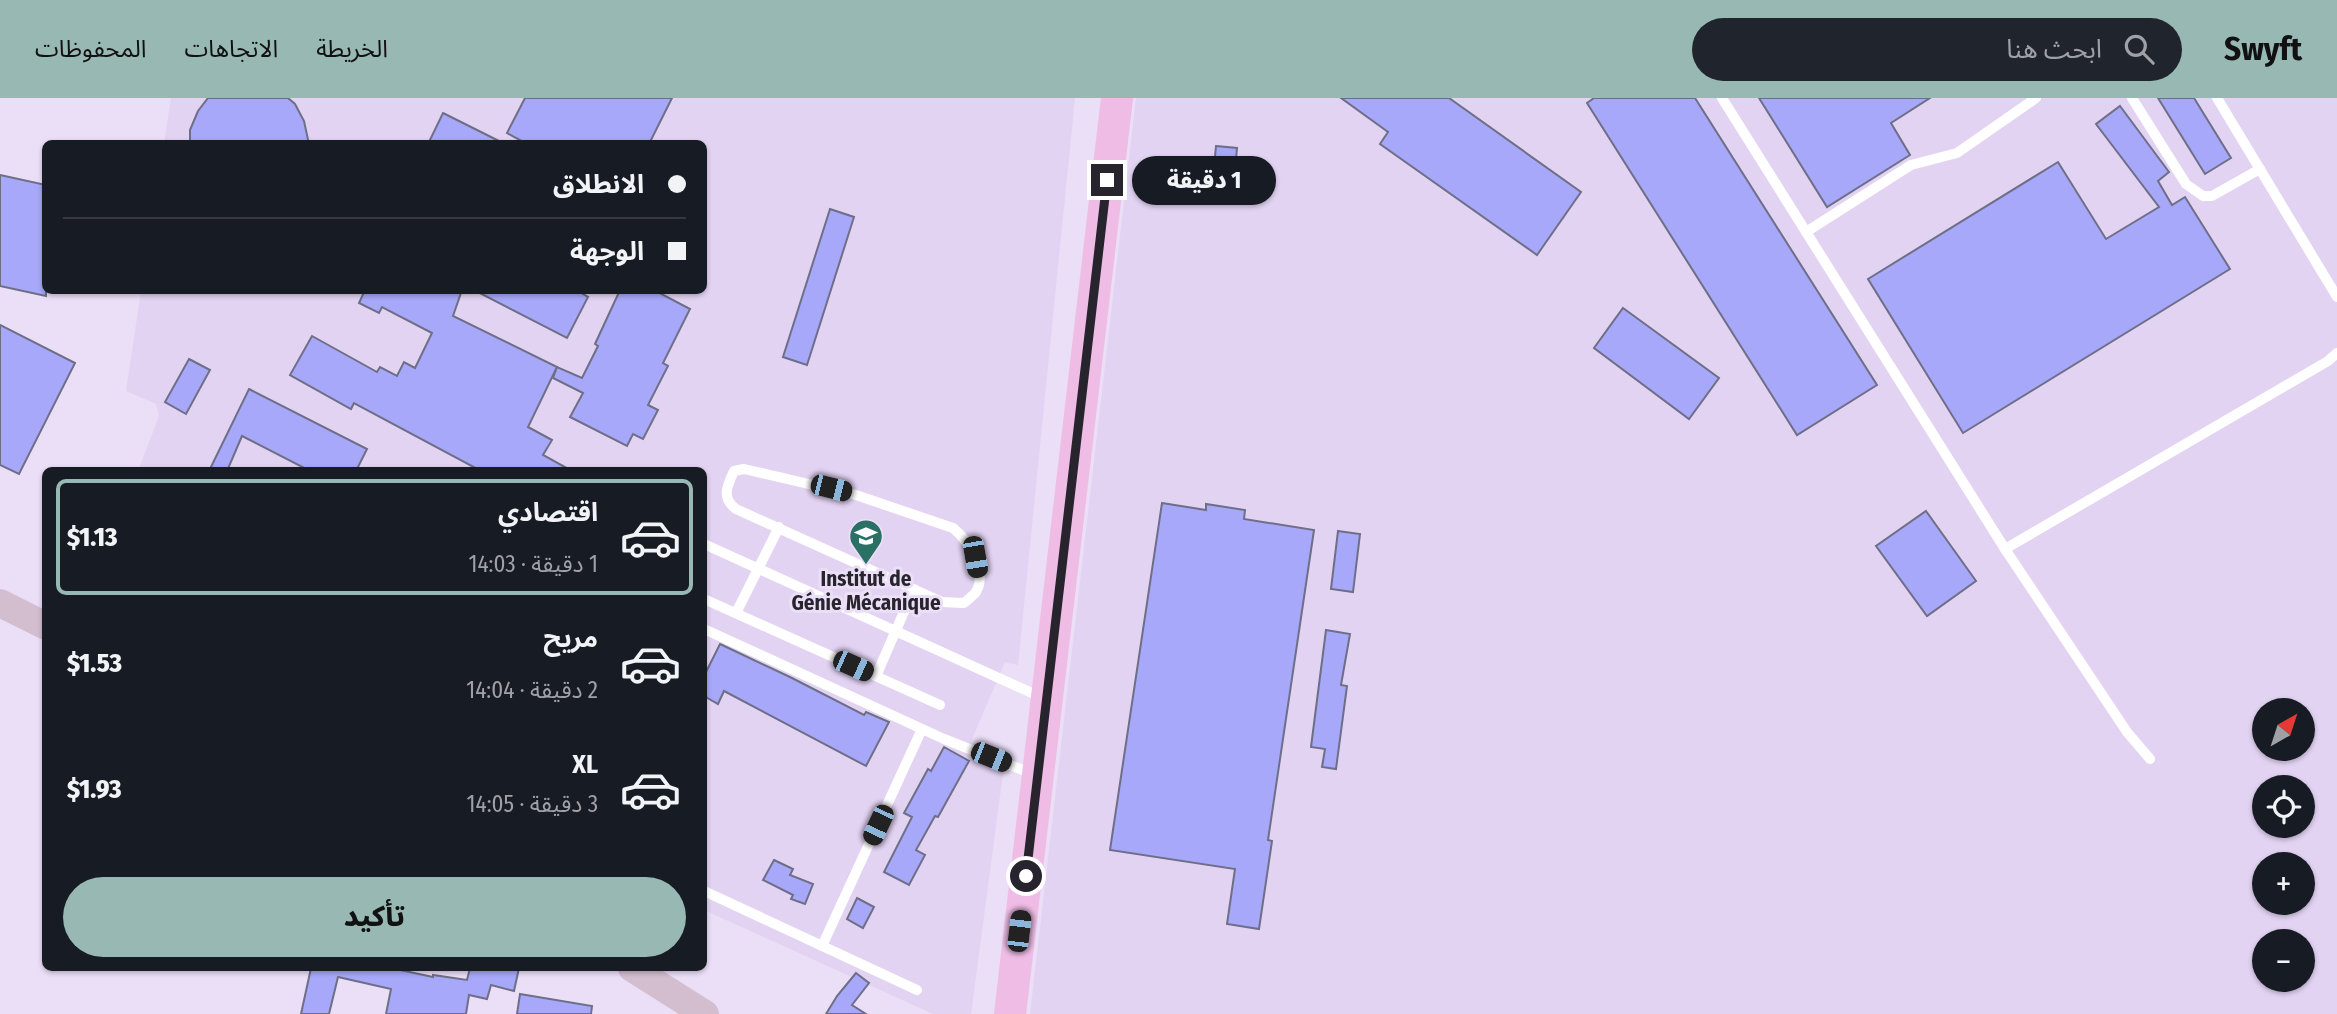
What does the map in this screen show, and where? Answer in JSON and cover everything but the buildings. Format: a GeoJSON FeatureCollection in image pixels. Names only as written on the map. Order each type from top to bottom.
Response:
{"type":"FeatureCollection","features":[{"type":"Feature","properties":{"kind":"main road"},"geometry":{"type":"LineString","coordinates":[[1010,1014],[1117,98]]}},
{"type":"Feature","properties":{"kind":"street"},"geometry":{"type":"LineString","coordinates":[[0,603],[42,624]]}},
{"type":"Feature","properties":{"kind":"street"},"geometry":{"type":"LineString","coordinates":[[637,971],[705,1014]]}},
{"type":"Feature","properties":{"kind":"lane"},"geometry":{"type":"LineString","coordinates":[[1722,98],[2005,549],[2127,732],[2150,759]]}},
{"type":"Feature","properties":{"kind":"lane"},"geometry":{"type":"LineString","coordinates":[[1806,232],[1911,165],[1956,153],[2036,98]]}},
{"type":"Feature","properties":{"kind":"lane"},"geometry":{"type":"LineString","coordinates":[[2132,98],[2186,184],[2203,196],[2212,196],[2260,169]]}},
{"type":"Feature","properties":{"kind":"lane"},"geometry":{"type":"LineString","coordinates":[[2217,98],[2337,296]]}},
{"type":"Feature","properties":{"kind":"lane"},"geometry":{"type":"LineString","coordinates":[[2005,549],[2328,361],[2337,353]]}},
{"type":"Feature","properties":{"kind":"lane"},"geometry":{"type":"LineString","coordinates":[[757,470],[856,495],[953,528],[964,537],[975,557],[979,580],[976,592],[964,603],[942,602],[779,527],[736,509],[729,503],[726,497],[727,486],[734,471],[757,470]]}},
{"type":"Feature","properties":{"kind":"lane"},"geometry":{"type":"LineString","coordinates":[[736,613],[779,527]]}},
{"type":"Feature","properties":{"kind":"lane"},"geometry":{"type":"LineString","coordinates":[[707,545],[1046,700]]}},
{"type":"Feature","properties":{"kind":"lane"},"geometry":{"type":"LineString","coordinates":[[876,676],[914,589]]}},
{"type":"Feature","properties":{"kind":"lane"},"geometry":{"type":"LineString","coordinates":[[707,599],[940,705]]}},
{"type":"Feature","properties":{"kind":"lane"},"geometry":{"type":"LineString","coordinates":[[707,630],[922,729],[1038,776]]}},
{"type":"Feature","properties":{"kind":"lane"},"geometry":{"type":"LineString","coordinates":[[822,946],[922,729]]}},
{"type":"Feature","properties":{"kind":"lane"},"geometry":{"type":"LineString","coordinates":[[707,892],[917,990]]}},
{"type":"Feature","properties":{"kind":"shaded area","name":"Institut de Génie Mécanique"},"geometry":{"type":"Polygon","coordinates":[[[171,98],[1075,98],[1018,665],[1005,662],[966,753],[1004,766],[971,1014],[933,1014],[707,911],[707,467],[140,467],[159,416],[156,404],[126,391],[141,294],[707,294],[707,140],[164,140],[171,98]]]}},
{"type":"Feature","properties":{"kind":"shaded area"},"geometry":{"type":"Polygon","coordinates":[[[1136,98],[2337,98],[2337,1014],[1030,1014],[1136,98]]]}},
{"type":"Feature","properties":{"kind":"place","name":"Institut de Génie Mécanique"},"geometry":{"type":"Point","coordinates":[866,566]}},
{"type":"Feature","properties":{"kind":"route"},"geometry":{"type":"LineString","coordinates":[[1026,876],[1107,180]]}}]}
